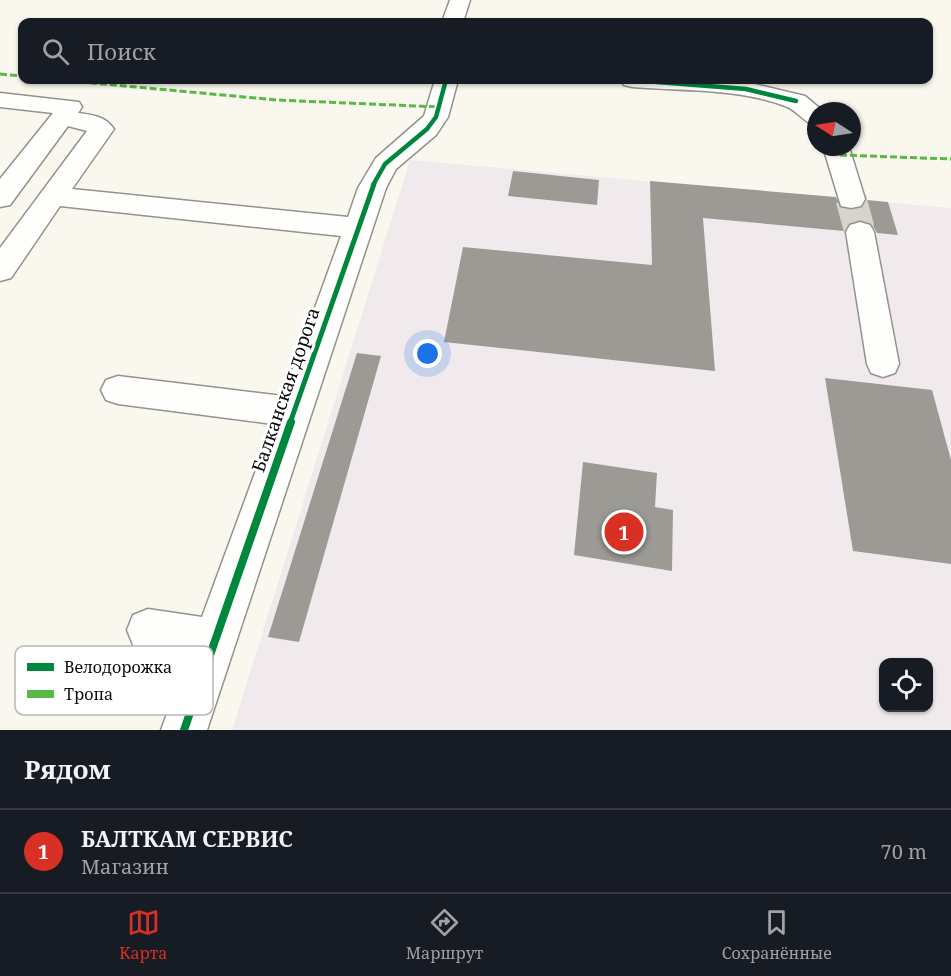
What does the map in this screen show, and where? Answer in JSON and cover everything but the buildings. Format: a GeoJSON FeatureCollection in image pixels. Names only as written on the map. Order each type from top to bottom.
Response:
{"type":"FeatureCollection","features":[{"type":"Feature","properties":{"kind":"street"},"geometry":{"type":"LineString","coordinates":[[454,18],[460,0]]}},
{"type":"Feature","properties":{"kind":"street","name":"Балканская дорога"},"geometry":{"type":"LineString","coordinates":[[213,646],[372,188],[385,164],[427,129],[436,117],[445,84]]}},
{"type":"Feature","properties":{"kind":"street"},"geometry":{"type":"LineString","coordinates":[[678,84],[746,90],[796,101],[807,110]]}},
{"type":"Feature","properties":{"kind":"street"},"geometry":{"type":"LineString","coordinates":[[0,100],[70,106],[62,118],[9,174],[0,198]]}},
{"type":"Feature","properties":{"kind":"street"},"geometry":{"type":"LineString","coordinates":[[0,270],[101,129],[91,122],[62,118]]}},
{"type":"Feature","properties":{"kind":"street"},"geometry":{"type":"LineString","coordinates":[[839,156],[851,199]]}},
{"type":"Feature","properties":{"kind":"street"},"geometry":{"type":"LineString","coordinates":[[52,196],[358,228]]}},
{"type":"Feature","properties":{"kind":"street"},"geometry":{"type":"LineString","coordinates":[[860,232],[883,364]]}},
{"type":"Feature","properties":{"kind":"street"},"geometry":{"type":"LineString","coordinates":[[118,390],[294,412]]}},
{"type":"Feature","properties":{"kind":"street"},"geometry":{"type":"LineString","coordinates":[[148,630],[215,640]]}},
{"type":"Feature","properties":{"kind":"street","name":"Балканская дорога"},"geometry":{"type":"LineString","coordinates":[[184,730],[189,715]]}},
{"type":"Feature","properties":{"kind":"shaded area"},"geometry":{"type":"Polygon","coordinates":[[[410,160],[951,208],[951,730],[232,730],[410,160]]]}},
{"type":"Feature","properties":{"kind":"tunnel"},"geometry":{"type":"LineString","coordinates":[[851,199],[860,232]]}},
{"type":"Feature","properties":{"kind":"marked path"},"geometry":{"type":"LineString","coordinates":[[0,74],[18,76]]}},
{"type":"Feature","properties":{"kind":"marked path"},"geometry":{"type":"LineString","coordinates":[[103,84],[277,100],[440,107]]}},
{"type":"Feature","properties":{"kind":"marked path"},"geometry":{"type":"LineString","coordinates":[[861,156],[951,159]]}},
{"type":"Feature","properties":{"kind":"cycle path"},"geometry":{"type":"LineString","coordinates":[[213,646],[372,188],[385,164],[427,129],[436,117],[445,84]]}},
{"type":"Feature","properties":{"kind":"cycle path"},"geometry":{"type":"LineString","coordinates":[[683,84],[746,89],[796,101]]}},
{"type":"Feature","properties":{"kind":"cycle path"},"geometry":{"type":"LineString","coordinates":[[184,730],[189,715]]}},
{"type":"Feature","properties":{"kind":"place","name":"БАЛТКАМ СЕРВИС"},"geometry":{"type":"Point","coordinates":[624,532]}}]}
